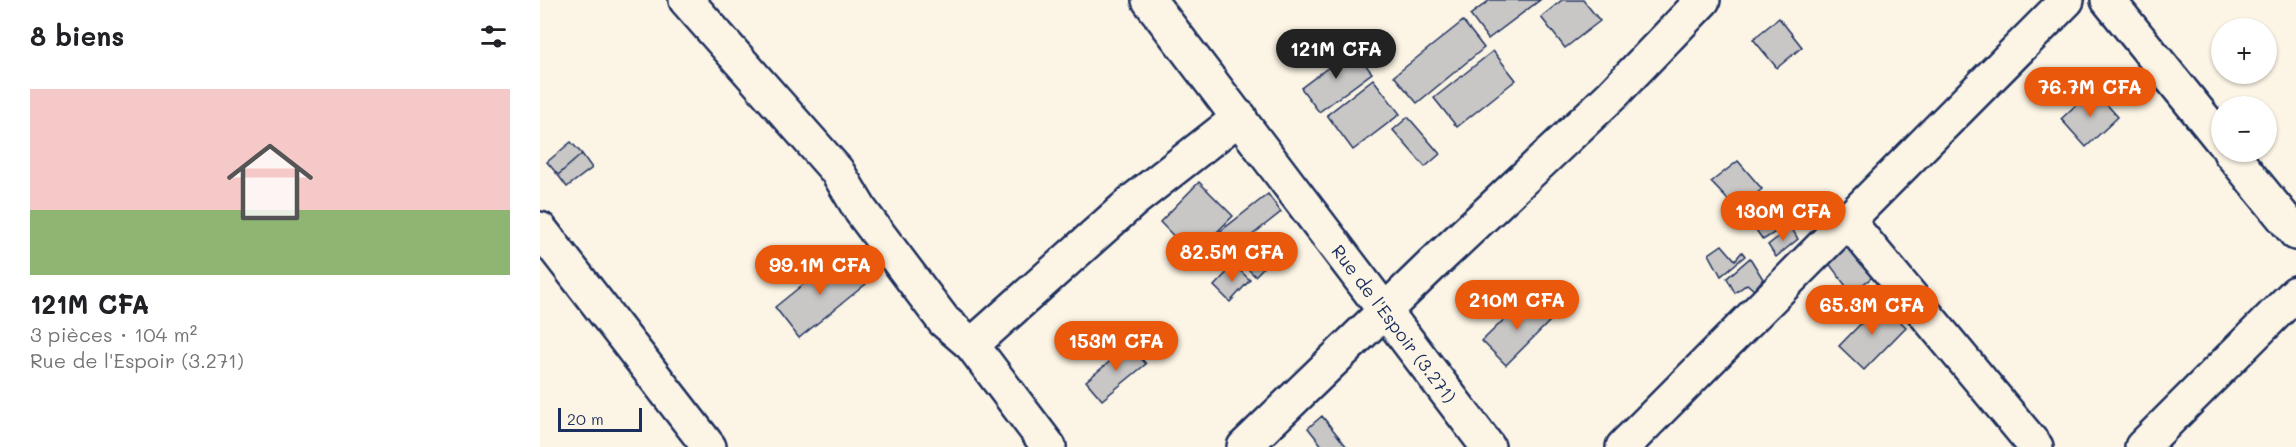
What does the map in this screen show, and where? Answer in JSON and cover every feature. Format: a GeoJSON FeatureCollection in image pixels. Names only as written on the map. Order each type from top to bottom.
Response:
{"type":"FeatureCollection","features":[{"type":"Feature","properties":{"kind":"street"},"geometry":{"type":"LineString","coordinates":[[686,0],[837,171],[861,211],[944,321],[972,345],[1049,447]]}},
{"type":"Feature","properties":{"kind":"street","name":"Rue de l'Espoir (3.271)"},"geometry":{"type":"LineString","coordinates":[[1149,0],[1240,117],[1488,447]]}},
{"type":"Feature","properties":{"kind":"street"},"geometry":{"type":"LineString","coordinates":[[1244,447],[1612,95],[1703,0]]}},
{"type":"Feature","properties":{"kind":"street"},"geometry":{"type":"LineString","coordinates":[[1623,447],[2067,0]]}},
{"type":"Feature","properties":{"kind":"street"},"geometry":{"type":"LineString","coordinates":[[2108,0],[2211,127]]}},
{"type":"Feature","properties":{"kind":"street"},"geometry":{"type":"LineString","coordinates":[[972,345],[1134,200],[1240,117]]}},
{"type":"Feature","properties":{"kind":"street"},"geometry":{"type":"LineString","coordinates":[[2238,162],[2296,233]]}},
{"type":"Feature","properties":{"kind":"street"},"geometry":{"type":"LineString","coordinates":[[1848,221],[2036,447]]}},
{"type":"Feature","properties":{"kind":"street"},"geometry":{"type":"LineString","coordinates":[[540,229],[709,447]]}},
{"type":"Feature","properties":{"kind":"street"},"geometry":{"type":"LineString","coordinates":[[2142,447],[2296,293]]}},
{"type":"Feature","properties":{"kind":"building"},"geometry":{"type":"Polygon","coordinates":[[[1490,0],[1540,0],[1488,39],[1470,15],[1490,0]]]}},
{"type":"Feature","properties":{"kind":"building"},"geometry":{"type":"Polygon","coordinates":[[[1562,0],[1583,0],[1600,21],[1565,48],[1541,17],[1562,0]]]}},
{"type":"Feature","properties":{"kind":"building"},"geometry":{"type":"Polygon","coordinates":[[[1779,18],[1802,47],[1777,68],[1753,39],[1779,18]]]}},
{"type":"Feature","properties":{"kind":"building"},"geometry":{"type":"Polygon","coordinates":[[[1463,21],[1484,48],[1417,103],[1394,76],[1463,21]]]}},
{"type":"Feature","properties":{"kind":"building"},"geometry":{"type":"Polygon","coordinates":[[[1353,49],[1372,73],[1319,112],[1301,88],[1353,49]]]}},
{"type":"Feature","properties":{"kind":"building"},"geometry":{"type":"Polygon","coordinates":[[[1493,51],[1516,80],[1457,127],[1434,98],[1493,51]]]}},
{"type":"Feature","properties":{"kind":"building"},"geometry":{"type":"Polygon","coordinates":[[[1373,79],[1400,114],[1353,150],[1327,115],[1373,79]]]}},
{"type":"Feature","properties":{"kind":"building"},"geometry":{"type":"Polygon","coordinates":[[[2093,89],[2118,117],[2086,147],[2061,119],[2093,89]]]}},
{"type":"Feature","properties":{"kind":"building"},"geometry":{"type":"Polygon","coordinates":[[[1408,117],[1440,154],[1425,167],[1393,130],[1408,117]]]}},
{"type":"Feature","properties":{"kind":"building"},"geometry":{"type":"Polygon","coordinates":[[[571,142],[582,154],[558,175],[547,162],[571,142]]]}},
{"type":"Feature","properties":{"kind":"building"},"geometry":{"type":"Polygon","coordinates":[[[582,154],[592,168],[567,187],[558,175],[582,154]]]}},
{"type":"Feature","properties":{"kind":"building"},"geometry":{"type":"Polygon","coordinates":[[[1738,161],[1762,189],[1735,212],[1727,199],[1711,182],[1738,161]]]}},
{"type":"Feature","properties":{"kind":"building"},"geometry":{"type":"Polygon","coordinates":[[[1199,182],[1233,216],[1193,256],[1160,222],[1199,182]]]}},
{"type":"Feature","properties":{"kind":"building"},"geometry":{"type":"Polygon","coordinates":[[[1268,194],[1281,212],[1231,252],[1217,234],[1268,194]]]}},
{"type":"Feature","properties":{"kind":"building"},"geometry":{"type":"Polygon","coordinates":[[[1766,194],[1788,224],[1763,240],[1754,227],[1757,224],[1745,208],[1766,194]]]}},
{"type":"Feature","properties":{"kind":"building"},"geometry":{"type":"Polygon","coordinates":[[[1791,227],[1798,239],[1776,257],[1768,245],[1791,227]]]}},
{"type":"Feature","properties":{"kind":"building"},"geometry":{"type":"Polygon","coordinates":[[[1855,242],[1878,273],[1851,293],[1828,262],[1855,242]]]}},
{"type":"Feature","properties":{"kind":"building"},"geometry":{"type":"Polygon","coordinates":[[[1722,245],[1735,260],[1742,252],[1745,256],[1721,276],[1709,254],[1722,245]]]}},
{"type":"Feature","properties":{"kind":"building"},"geometry":{"type":"Polygon","coordinates":[[[1247,252],[1263,268],[1255,276],[1239,260],[1247,252]]]}},
{"type":"Feature","properties":{"kind":"building"},"geometry":{"type":"Polygon","coordinates":[[[842,253],[866,284],[799,338],[775,307],[842,253]]]}},
{"type":"Feature","properties":{"kind":"building"},"geometry":{"type":"Polygon","coordinates":[[[1750,258],[1763,279],[1754,290],[1747,284],[1735,293],[1727,278],[1750,258]]]}},
{"type":"Feature","properties":{"kind":"building"},"geometry":{"type":"Polygon","coordinates":[[[1234,265],[1250,280],[1230,302],[1214,286],[1234,265]]]}},
{"type":"Feature","properties":{"kind":"building"},"geometry":{"type":"Polygon","coordinates":[[[1528,296],[1551,320],[1506,365],[1482,341],[1528,296]]]}},
{"type":"Feature","properties":{"kind":"building"},"geometry":{"type":"Polygon","coordinates":[[[1881,303],[1906,327],[1864,370],[1839,346],[1881,303]]]}},
{"type":"Feature","properties":{"kind":"building"},"geometry":{"type":"Polygon","coordinates":[[[1130,345],[1146,364],[1102,400],[1086,381],[1130,345]]]}},
{"type":"Feature","properties":{"kind":"building"},"geometry":{"type":"Polygon","coordinates":[[[1322,416],[1347,447],[1323,447],[1308,428],[1322,416]]]}}]}
